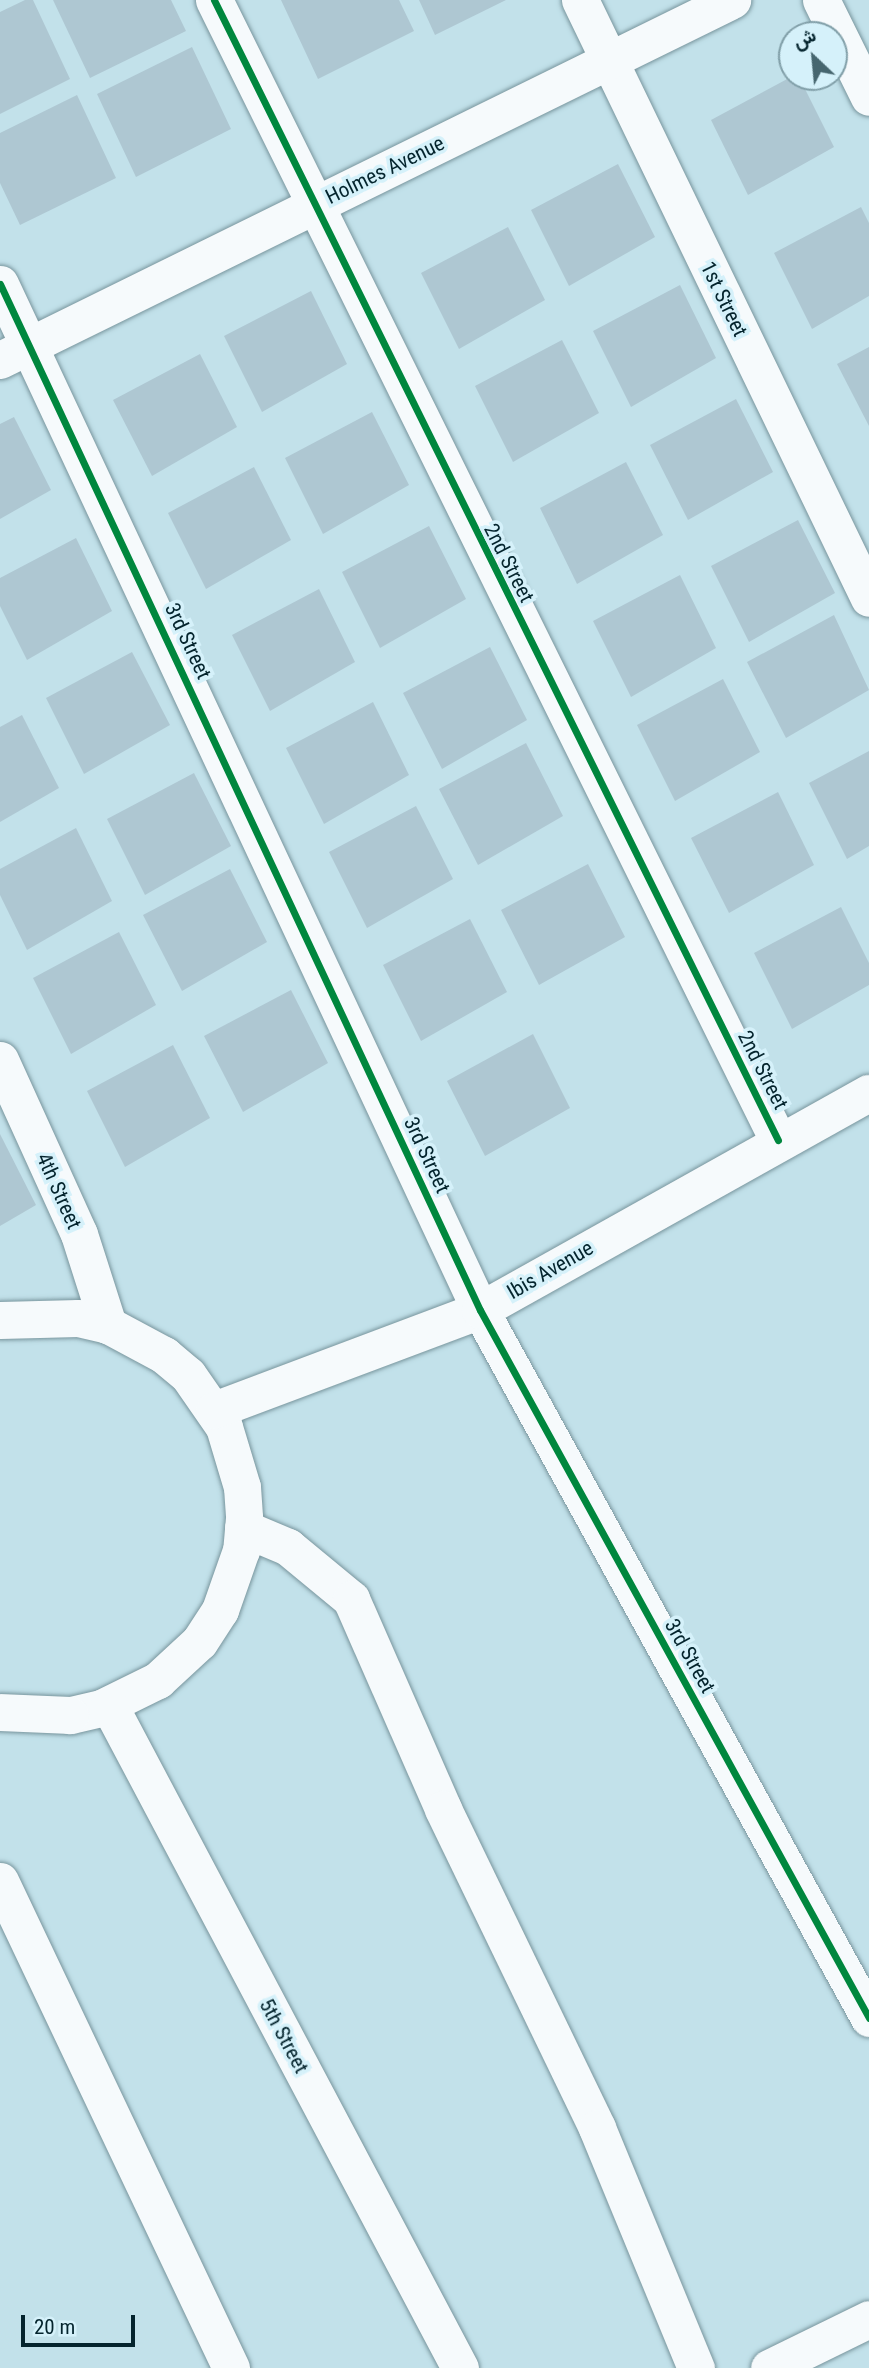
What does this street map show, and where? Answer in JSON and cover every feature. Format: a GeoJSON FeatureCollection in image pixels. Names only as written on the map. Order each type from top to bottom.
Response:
{"type":"FeatureCollection","features":[{"type":"Feature","properties":{"kind":"street","name":"2nd Street"},"geometry":{"type":"LineString","coordinates":[[214,0],[312,206],[778,1140]]}},
{"type":"Feature","properties":{"kind":"street","name":"1st Street"},"geometry":{"type":"LineString","coordinates":[[580,0],[869,598]]}},
{"type":"Feature","properties":{"kind":"street","name":"Holmes Avenue"},"geometry":{"type":"LineString","coordinates":[[15,352],[732,0]]}},
{"type":"Feature","properties":{"kind":"street"},"geometry":{"type":"LineString","coordinates":[[821,0],[869,97]]}},
{"type":"Feature","properties":{"kind":"street","name":"3rd Street"},"geometry":{"type":"LineString","coordinates":[[0,284],[15,352],[480,1310],[869,2018]]}},
{"type":"Feature","properties":{"kind":"street","name":"4th Street"},"geometry":{"type":"LineString","coordinates":[[0,1060],[79,1234],[108,1325]]}},
{"type":"Feature","properties":{"kind":"street","name":"Ibis Avenue"},"geometry":{"type":"LineString","coordinates":[[214,1410],[480,1310],[778,1140],[869,1093]]}},
{"type":"Feature","properties":{"kind":"street"},"geometry":{"type":"LineString","coordinates":[[0,1320],[46,1315],[108,1325],[168,1358],[214,1410],[235,1457],[243,1528],[233,1581],[199,1642],[158,1680],[109,1705],[59,1716],[0,1712]]}},
{"type":"Feature","properties":{"kind":"street"},"geometry":{"type":"LineString","coordinates":[[243,1528],[288,1547],[351,1599],[443,1808],[597,2128],[696,2368]]}},
{"type":"Feature","properties":{"kind":"street","name":"5th Street"},"geometry":{"type":"LineString","coordinates":[[109,1705],[460,2368]]}},
{"type":"Feature","properties":{"kind":"street"},"geometry":{"type":"LineString","coordinates":[[0,1881],[231,2368]]}},
{"type":"Feature","properties":{"kind":"street"},"geometry":{"type":"LineString","coordinates":[[769,2368],[869,2319]]}},
{"type":"Feature","properties":{"kind":"building"},"geometry":{"type":"Polygon","coordinates":[[[25,0],[33,0],[70,79],[0,114],[0,12],[25,0]]]}},
{"type":"Feature","properties":{"kind":"building"},"geometry":{"type":"Polygon","coordinates":[[[53,0],[171,0],[186,31],[90,78],[53,0]]]}},
{"type":"Feature","properties":{"kind":"building"},"geometry":{"type":"Polygon","coordinates":[[[281,0],[399,0],[414,31],[318,79],[281,0]]]}},
{"type":"Feature","properties":{"kind":"building"},"geometry":{"type":"Polygon","coordinates":[[[419,0],[506,0],[435,35],[419,0]]]}},
{"type":"Feature","properties":{"kind":"building"},"geometry":{"type":"Polygon","coordinates":[[[192,47],[231,129],[136,177],[97,94],[192,47]]]}},
{"type":"Feature","properties":{"kind":"building"},"geometry":{"type":"Polygon","coordinates":[[[778,84],[778,91],[806,91],[834,147],[748,195],[711,120],[778,84]]]}},
{"type":"Feature","properties":{"kind":"building"},"geometry":{"type":"Polygon","coordinates":[[[77,95],[116,178],[20,225],[0,183],[0,133],[77,95]]]}},
{"type":"Feature","properties":{"kind":"building"},"geometry":{"type":"Polygon","coordinates":[[[618,164],[655,237],[569,286],[531,210],[618,164]]]}},
{"type":"Feature","properties":{"kind":"building"},"geometry":{"type":"Polygon","coordinates":[[[861,207],[869,223],[869,296],[812,329],[774,253],[861,207]]]}},
{"type":"Feature","properties":{"kind":"building"},"geometry":{"type":"Polygon","coordinates":[[[508,227],[545,300],[459,349],[421,273],[508,227]]]}},
{"type":"Feature","properties":{"kind":"building"},"geometry":{"type":"Polygon","coordinates":[[[680,285],[716,358],[631,407],[593,331],[680,285]]]}},
{"type":"Feature","properties":{"kind":"building"},"geometry":{"type":"Polygon","coordinates":[[[311,291],[347,364],[262,412],[224,336],[311,291]]]}},
{"type":"Feature","properties":{"kind":"building"},"geometry":{"type":"Polygon","coordinates":[[[562,340],[599,413],[513,462],[475,386],[562,340]]]}},
{"type":"Feature","properties":{"kind":"building"},"geometry":{"type":"Polygon","coordinates":[[[869,347],[869,426],[837,364],[869,347]]]}},
{"type":"Feature","properties":{"kind":"building"},"geometry":{"type":"Polygon","coordinates":[[[200,354],[237,427],[152,476],[113,400],[200,354]]]}},
{"type":"Feature","properties":{"kind":"building"},"geometry":{"type":"Polygon","coordinates":[[[736,399],[773,472],[688,520],[650,445],[736,399]]]}},
{"type":"Feature","properties":{"kind":"building"},"geometry":{"type":"Polygon","coordinates":[[[372,412],[409,485],[323,534],[285,458],[372,412]]]}},
{"type":"Feature","properties":{"kind":"building"},"geometry":{"type":"Polygon","coordinates":[[[14,417],[51,490],[0,519],[0,424],[14,417]]]}},
{"type":"Feature","properties":{"kind":"building"},"geometry":{"type":"Polygon","coordinates":[[[626,462],[663,535],[577,584],[540,508],[626,462]]]}},
{"type":"Feature","properties":{"kind":"building"},"geometry":{"type":"Polygon","coordinates":[[[254,467],[291,540],[206,589],[168,513],[254,467]]]}},
{"type":"Feature","properties":{"kind":"building"},"geometry":{"type":"Polygon","coordinates":[[[798,520],[835,593],[749,642],[711,566],[798,520]]]}},
{"type":"Feature","properties":{"kind":"building"},"geometry":{"type":"Polygon","coordinates":[[[429,526],[466,599],[380,648],[342,572],[429,526]]]}},
{"type":"Feature","properties":{"kind":"building"},"geometry":{"type":"Polygon","coordinates":[[[76,538],[112,611],[27,660],[0,606],[0,578],[76,538]]]}},
{"type":"Feature","properties":{"kind":"building"},"geometry":{"type":"Polygon","coordinates":[[[680,575],[716,648],[631,697],[593,621],[680,575]]]}},
{"type":"Feature","properties":{"kind":"building"},"geometry":{"type":"Polygon","coordinates":[[[319,589],[355,662],[270,711],[232,635],[319,589]]]}},
{"type":"Feature","properties":{"kind":"building"},"geometry":{"type":"Polygon","coordinates":[[[834,615],[869,690],[786,738],[747,662],[834,615]]]}},
{"type":"Feature","properties":{"kind":"building"},"geometry":{"type":"Polygon","coordinates":[[[490,647],[527,720],[442,769],[403,693],[490,647]]]}},
{"type":"Feature","properties":{"kind":"building"},"geometry":{"type":"Polygon","coordinates":[[[132,652],[170,725],[84,774],[46,698],[132,652]]]}},
{"type":"Feature","properties":{"kind":"building"},"geometry":{"type":"Polygon","coordinates":[[[723,679],[760,752],[675,801],[637,725],[723,679]]]}},
{"type":"Feature","properties":{"kind":"building"},"geometry":{"type":"Polygon","coordinates":[[[373,702],[409,775],[324,824],[286,748],[373,702]]]}},
{"type":"Feature","properties":{"kind":"building"},"geometry":{"type":"Polygon","coordinates":[[[22,715],[59,788],[0,822],[0,727],[22,715]]]}},
{"type":"Feature","properties":{"kind":"building"},"geometry":{"type":"Polygon","coordinates":[[[526,743],[563,816],[478,865],[439,789],[526,743]]]}},
{"type":"Feature","properties":{"kind":"building"},"geometry":{"type":"Polygon","coordinates":[[[869,751],[869,846],[847,859],[809,783],[869,751]]]}},
{"type":"Feature","properties":{"kind":"building"},"geometry":{"type":"Polygon","coordinates":[[[194,773],[231,846],[145,895],[107,819],[194,773]]]}},
{"type":"Feature","properties":{"kind":"building"},"geometry":{"type":"Polygon","coordinates":[[[778,792],[814,865],[729,913],[691,838],[778,792]]]}},
{"type":"Feature","properties":{"kind":"building"},"geometry":{"type":"Polygon","coordinates":[[[416,806],[453,879],[367,928],[329,852],[416,806]]]}},
{"type":"Feature","properties":{"kind":"building"},"geometry":{"type":"Polygon","coordinates":[[[76,828],[112,901],[27,950],[0,895],[0,869],[76,828]]]}},
{"type":"Feature","properties":{"kind":"building"},"geometry":{"type":"Polygon","coordinates":[[[588,864],[625,937],[539,985],[501,910],[588,864]]]}},
{"type":"Feature","properties":{"kind":"building"},"geometry":{"type":"Polygon","coordinates":[[[230,869],[267,942],[182,991],[143,915],[230,869]]]}},
{"type":"Feature","properties":{"kind":"building"},"geometry":{"type":"Polygon","coordinates":[[[841,907],[869,963],[869,985],[792,1029],[754,953],[841,907]]]}},
{"type":"Feature","properties":{"kind":"building"},"geometry":{"type":"Polygon","coordinates":[[[470,919],[507,992],[421,1041],[383,965],[470,919]]]}},
{"type":"Feature","properties":{"kind":"building"},"geometry":{"type":"Polygon","coordinates":[[[119,932],[156,1005],[71,1054],[33,978],[119,932]]]}},
{"type":"Feature","properties":{"kind":"building"},"geometry":{"type":"Polygon","coordinates":[[[291,990],[328,1063],[243,1112],[204,1036],[291,990]]]}},
{"type":"Feature","properties":{"kind":"building"},"geometry":{"type":"Polygon","coordinates":[[[533,1034],[570,1108],[485,1156],[447,1081],[533,1034]]]}},
{"type":"Feature","properties":{"kind":"building"},"geometry":{"type":"Polygon","coordinates":[[[173,1045],[210,1118],[125,1167],[87,1091],[173,1045]]]}},
{"type":"Feature","properties":{"kind":"building"},"geometry":{"type":"Polygon","coordinates":[[[0,1134],[36,1205],[0,1226],[0,1134]]]}},
{"type":"Feature","properties":{"kind":"cycle path"},"geometry":{"type":"LineString","coordinates":[[214,0],[778,1140]]}},
{"type":"Feature","properties":{"kind":"cycle path"},"geometry":{"type":"LineString","coordinates":[[0,284],[480,1310],[869,2018]]}}]}
